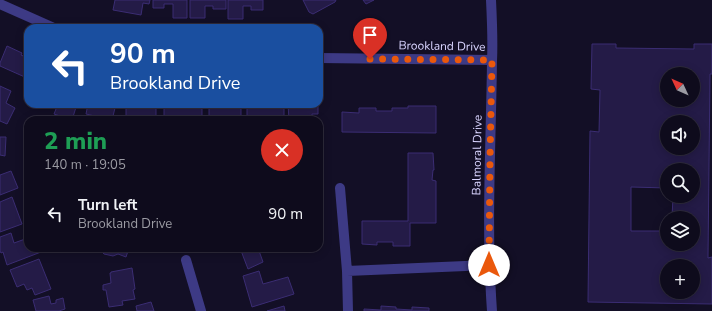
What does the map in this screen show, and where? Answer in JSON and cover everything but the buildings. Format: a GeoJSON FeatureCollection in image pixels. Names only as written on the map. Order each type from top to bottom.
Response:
{"type":"FeatureCollection","features":[{"type":"Feature","properties":{"kind":"street","name":"Balmoral Drive"},"geometry":{"type":"LineString","coordinates":[[491,0],[492,60],[489,265],[492,311]]}},
{"type":"Feature","properties":{"kind":"street"},"geometry":{"type":"LineString","coordinates":[[0,4],[45,24]]}},
{"type":"Feature","properties":{"kind":"street","name":"Brookland Drive"},"geometry":{"type":"LineString","coordinates":[[323,58],[492,60]]}},
{"type":"Feature","properties":{"kind":"street"},"geometry":{"type":"LineString","coordinates":[[340,188],[347,271],[348,311]]}},
{"type":"Feature","properties":{"kind":"street"},"geometry":{"type":"LineString","coordinates":[[186,260],[201,311]]}},
{"type":"Feature","properties":{"kind":"street"},"geometry":{"type":"LineString","coordinates":[[347,271],[489,265]]}},
{"type":"Feature","properties":{"kind":"route"},"geometry":{"type":"LineString","coordinates":[[370,59],[492,60],[489,265]]}}]}
